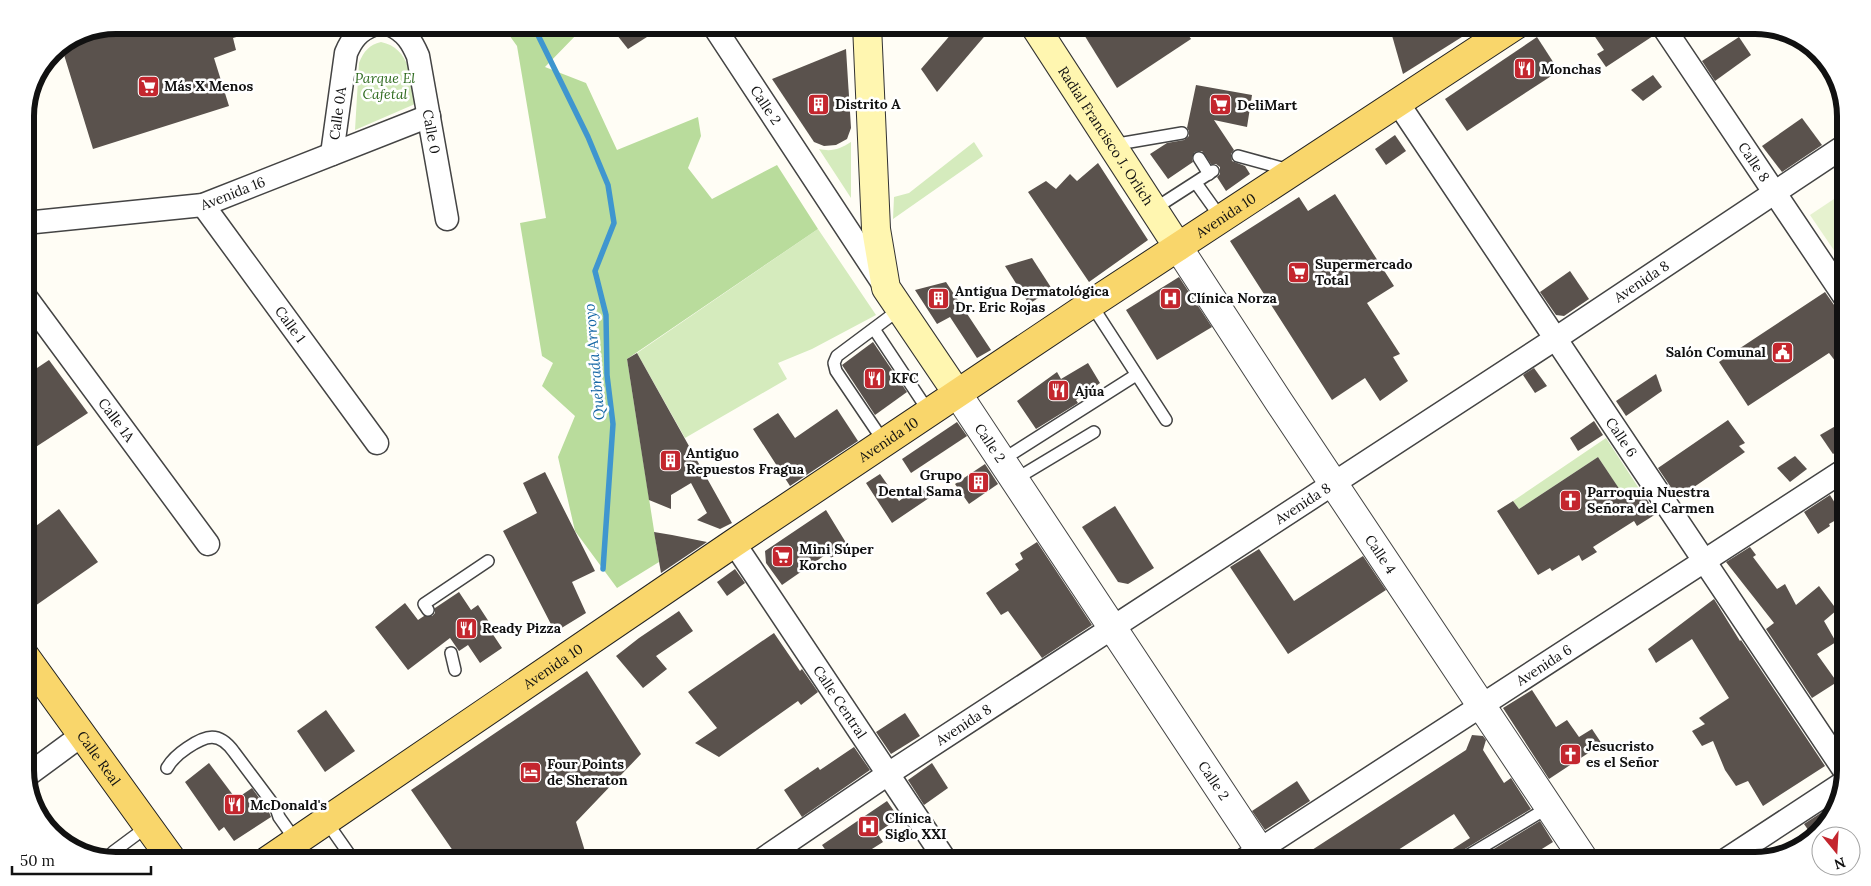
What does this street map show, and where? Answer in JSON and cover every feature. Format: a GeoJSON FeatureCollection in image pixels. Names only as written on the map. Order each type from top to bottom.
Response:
{"type":"FeatureCollection","features":[{"type":"Feature","properties":{"kind":"main road"},"geometry":{"type":"LineString","coordinates":[[867,34],[876,229],[893,299]]}},
{"type":"Feature","properties":{"kind":"main road","name":"Radial Francisco J. Orlich"},"geometry":{"type":"LineString","coordinates":[[1040,34],[1178,247]]}},
{"type":"Feature","properties":{"kind":"main road","name":"Avenida 10"},"geometry":{"type":"LineString","coordinates":[[280,852],[884,442],[1502,34]]}},
{"type":"Feature","properties":{"kind":"main road","name":"Calle 2"},"geometry":{"type":"LineString","coordinates":[[893,299],[958,393]]}},
{"type":"Feature","properties":{"kind":"main road","name":"Calle Real"},"geometry":{"type":"LineString","coordinates":[[34,668],[148,826],[160,852]]}},
{"type":"Feature","properties":{"kind":"street","name":"Calle 0A"},"geometry":{"type":"LineString","coordinates":[[332,154],[346,54],[352,39],[357,34]]}},
{"type":"Feature","properties":{"kind":"street","name":"Calle 0"},"geometry":{"type":"LineString","coordinates":[[405,34],[411,41],[418,56],[448,219]]}},
{"type":"Feature","properties":{"kind":"street","name":"Calle 2"},"geometry":{"type":"LineString","coordinates":[[719,34],[893,299]]}},
{"type":"Feature","properties":{"kind":"street","name":"Calle 8"},"geometry":{"type":"LineString","coordinates":[[1668,34],[1837,285]]}},
{"type":"Feature","properties":{"kind":"street","name":"Calle 6"},"geometry":{"type":"LineString","coordinates":[[1398,102],[1703,561],[1837,759]]}},
{"type":"Feature","properties":{"kind":"street","name":"Avenida 16"},"geometry":{"type":"LineString","coordinates":[[34,222],[203,205],[429,116]]}},
{"type":"Feature","properties":{"kind":"street","name":"Avenida 8"},"geometry":{"type":"LineString","coordinates":[[773,852],[888,774],[1555,339],[1837,151]]}},
{"type":"Feature","properties":{"kind":"street","name":"Calle 1"},"geometry":{"type":"LineString","coordinates":[[203,205],[318,377],[377,443]]}},
{"type":"Feature","properties":{"kind":"street","name":"Calle 4"},"geometry":{"type":"LineString","coordinates":[[1178,247],[1579,852]]}},
{"type":"Feature","properties":{"kind":"street","name":"Calle 1A"},"geometry":{"type":"LineString","coordinates":[[34,308],[208,544]]}},
{"type":"Feature","properties":{"kind":"street","name":"Calle 2"},"geometry":{"type":"LineString","coordinates":[[958,393],[1114,628],[1253,852]]}},
{"type":"Feature","properties":{"kind":"street","name":"Avenida 6"},"geometry":{"type":"LineString","coordinates":[[1263,852],[1482,705],[1837,475]]}},
{"type":"Feature","properties":{"kind":"street","name":"Calle Central"},"geometry":{"type":"LineString","coordinates":[[734,543],[940,852]]}},
{"type":"Feature","properties":{"kind":"street"},"geometry":{"type":"LineString","coordinates":[[34,770],[82,735]]}},
{"type":"Feature","properties":{"kind":"street"},"geometry":{"type":"LineString","coordinates":[[1738,852],[1836,787]]}},
{"type":"Feature","properties":{"kind":"lane"},"geometry":{"type":"LineString","coordinates":[[1112,145],[1182,133]]}},
{"type":"Feature","properties":{"kind":"lane"},"geometry":{"type":"LineString","coordinates":[[1238,156],[1293,171]]}},
{"type":"Feature","properties":{"kind":"lane"},"geometry":{"type":"LineString","coordinates":[[1154,209],[1211,173],[1199,158]]}},
{"type":"Feature","properties":{"kind":"lane"},"geometry":{"type":"LineString","coordinates":[[1196,183],[1221,218]]}},
{"type":"Feature","properties":{"kind":"lane"},"geometry":{"type":"LineString","coordinates":[[884,442],[836,371],[834,363],[837,356],[874,329],[893,299]]}},
{"type":"Feature","properties":{"kind":"lane"},"geometry":{"type":"LineString","coordinates":[[1091,304],[1166,420]]}},
{"type":"Feature","properties":{"kind":"lane"},"geometry":{"type":"LineString","coordinates":[[874,329],[930,412]]}},
{"type":"Feature","properties":{"kind":"lane"},"geometry":{"type":"LineString","coordinates":[[1008,470],[1136,375]]}},
{"type":"Feature","properties":{"kind":"lane"},"geometry":{"type":"LineString","coordinates":[[1008,470],[1094,432]]}},
{"type":"Feature","properties":{"kind":"lane"},"geometry":{"type":"LineString","coordinates":[[428,610],[424,604],[488,561]]}},
{"type":"Feature","properties":{"kind":"lane"},"geometry":{"type":"LineString","coordinates":[[451,653],[455,670]]}},
{"type":"Feature","properties":{"kind":"lane"},"geometry":{"type":"LineString","coordinates":[[167,768],[172,759],[198,740],[212,736],[221,738],[229,744],[276,808],[279,817],[296,841]]}},
{"type":"Feature","properties":{"kind":"lane"},"geometry":{"type":"LineString","coordinates":[[1473,852],[1549,807]]}},
{"type":"Feature","properties":{"kind":"lane"},"geometry":{"type":"LineString","coordinates":[[326,821],[348,852]]}},
{"type":"Feature","properties":{"kind":"lane"},"geometry":{"type":"LineString","coordinates":[[114,852],[148,826]]}},
{"type":"Feature","properties":{"kind":"green space"},"geometry":{"type":"Polygon","coordinates":[[[508,34],[577,34],[545,67],[586,83],[617,150],[698,117],[701,136],[688,168],[712,199],[777,165],[818,229],[627,359],[659,562],[617,588],[575,531],[558,457],[575,416],[542,386],[553,363],[542,356],[520,223],[546,218],[517,46],[508,34]]]}},
{"type":"Feature","properties":{"kind":"green space","name":"Parque El Cafetal"},"geometry":{"type":"Polygon","coordinates":[[[381,42],[391,45],[404,58],[411,75],[415,104],[355,130],[359,63],[367,49],[381,42]]]}},
{"type":"Feature","properties":{"kind":"green space"},"geometry":{"type":"Polygon","coordinates":[[[851,142],[851,198],[819,149],[836,149],[851,142]]]}},
{"type":"Feature","properties":{"kind":"green space"},"geometry":{"type":"Polygon","coordinates":[[[974,142],[983,156],[893,219],[894,197],[909,193],[974,142]]]}},
{"type":"Feature","properties":{"kind":"green space"},"geometry":{"type":"Polygon","coordinates":[[[1837,197],[1837,255],[1810,215],[1837,197]]]}},
{"type":"Feature","properties":{"kind":"green space"},"geometry":{"type":"Polygon","coordinates":[[[818,229],[876,315],[812,349],[778,363],[787,379],[685,438],[637,353],[818,229]]]}},
{"type":"Feature","properties":{"kind":"green space"},"geometry":{"type":"Polygon","coordinates":[[[1606,438],[1640,490],[1547,550],[1543,544],[1621,492],[1598,457],[1519,509],[1513,501],[1606,438]]]}},
{"type":"Feature","properties":{"kind":"building","name":"Más X Menos"},"geometry":{"type":"Polygon","coordinates":[[[247,34],[233,38],[236,50],[214,58],[229,106],[93,149],[64,53],[70,48],[84,40],[100,35],[247,34]]]}},
{"type":"Feature","properties":{"kind":"building"},"geometry":{"type":"Polygon","coordinates":[[[616,34],[652,34],[628,49],[616,34]]]}},
{"type":"Feature","properties":{"kind":"building"},"geometry":{"type":"Polygon","coordinates":[[[951,34],[986,34],[937,92],[921,69],[951,34]]]}},
{"type":"Feature","properties":{"kind":"building"},"geometry":{"type":"Polygon","coordinates":[[[1084,34],[1188,34],[1191,39],[1117,88],[1084,34]]]}},
{"type":"Feature","properties":{"kind":"building"},"geometry":{"type":"Polygon","coordinates":[[[1392,34],[1467,34],[1403,74],[1392,34]]]}},
{"type":"Feature","properties":{"kind":"building"},"geometry":{"type":"Polygon","coordinates":[[[1593,34],[1652,34],[1653,36],[1606,67],[1597,54],[1604,50],[1593,34]]]}},
{"type":"Feature","properties":{"kind":"building"},"geometry":{"type":"Polygon","coordinates":[[[1537,37],[1559,71],[1467,131],[1445,99],[1537,37]]]}},
{"type":"Feature","properties":{"kind":"building"},"geometry":{"type":"Polygon","coordinates":[[[1739,37],[1751,55],[1715,81],[1702,61],[1739,37]]]}},
{"type":"Feature","properties":{"kind":"building","name":"Distrito A"},"geometry":{"type":"Polygon","coordinates":[[[846,49],[851,128],[847,139],[836,145],[824,146],[814,142],[772,79],[846,49]]]}},
{"type":"Feature","properties":{"kind":"building"},"geometry":{"type":"Polygon","coordinates":[[[1653,75],[1662,87],[1643,101],[1631,90],[1653,75]]]}},
{"type":"Feature","properties":{"kind":"building"},"geometry":{"type":"Polygon","coordinates":[[[1196,85],[1252,95],[1247,127],[1214,120],[1234,150],[1231,154],[1232,161],[1245,166],[1250,174],[1226,191],[1217,177],[1220,174],[1220,167],[1216,164],[1211,164],[1202,151],[1195,152],[1192,158],[1193,162],[1168,179],[1150,154],[1167,143],[1184,140],[1189,136],[1187,128],[1196,85]]]}},
{"type":"Feature","properties":{"kind":"building"},"geometry":{"type":"Polygon","coordinates":[[[1802,118],[1822,145],[1782,172],[1762,146],[1802,118]]]}},
{"type":"Feature","properties":{"kind":"building"},"geometry":{"type":"Polygon","coordinates":[[[1395,135],[1406,151],[1386,165],[1375,149],[1395,135]]]}},
{"type":"Feature","properties":{"kind":"building"},"geometry":{"type":"Polygon","coordinates":[[[1098,163],[1148,240],[1089,282],[1028,192],[1046,181],[1056,189],[1070,174],[1077,181],[1098,163]]]}},
{"type":"Feature","properties":{"kind":"building","name":"Supermercado Total"},"geometry":{"type":"Polygon","coordinates":[[[1335,194],[1394,286],[1367,303],[1400,354],[1393,357],[1408,381],[1380,401],[1365,378],[1332,400],[1230,241],[1299,197],[1308,211],[1335,194]]]}},
{"type":"Feature","properties":{"kind":"building"},"geometry":{"type":"Polygon","coordinates":[[[1032,258],[1052,289],[1029,304],[1005,266],[1032,258]]]}},
{"type":"Feature","properties":{"kind":"building"},"geometry":{"type":"Polygon","coordinates":[[[1570,271],[1589,299],[1564,316],[1556,315],[1540,292],[1570,271]]]}},
{"type":"Feature","properties":{"kind":"building"},"geometry":{"type":"Polygon","coordinates":[[[1179,277],[1212,327],[1157,360],[1126,310],[1179,277]]]}},
{"type":"Feature","properties":{"kind":"building"},"geometry":{"type":"Polygon","coordinates":[[[946,282],[991,350],[977,358],[950,317],[937,324],[915,290],[946,282]]]}},
{"type":"Feature","properties":{"kind":"building","name":"Salón Comunal"},"geometry":{"type":"Polygon","coordinates":[[[1825,292],[1837,309],[1837,363],[1829,353],[1748,406],[1719,362],[1825,292]]]}},
{"type":"Feature","properties":{"kind":"building","name":"KFC"},"geometry":{"type":"Polygon","coordinates":[[[873,342],[907,392],[875,415],[842,365],[873,342]]]}},
{"type":"Feature","properties":{"kind":"building","name":"Antiguo Repuestos Fragua"},"geometry":{"type":"Polygon","coordinates":[[[637,353],[732,523],[720,529],[697,520],[707,513],[691,483],[671,495],[671,509],[649,500],[627,359],[637,353]]]}},
{"type":"Feature","properties":{"kind":"building"},"geometry":{"type":"Polygon","coordinates":[[[49,360],[88,413],[34,448],[34,370],[49,360]]]}},
{"type":"Feature","properties":{"kind":"building","name":"Ajúa"},"geometry":{"type":"Polygon","coordinates":[[[1088,363],[1100,383],[1076,400],[1078,403],[1036,429],[1017,401],[1057,372],[1061,379],[1088,363]]]}},
{"type":"Feature","properties":{"kind":"building"},"geometry":{"type":"Polygon","coordinates":[[[1534,368],[1547,386],[1535,393],[1523,375],[1534,368]]]}},
{"type":"Feature","properties":{"kind":"building"},"geometry":{"type":"Polygon","coordinates":[[[1656,374],[1662,391],[1626,416],[1616,401],[1656,374]]]}},
{"type":"Feature","properties":{"kind":"building"},"geometry":{"type":"Polygon","coordinates":[[[837,409],[858,441],[790,486],[753,429],[778,413],[795,438],[837,409]]]}},
{"type":"Feature","properties":{"kind":"building"},"geometry":{"type":"Polygon","coordinates":[[[1728,420],[1745,443],[1739,446],[1745,452],[1678,498],[1658,468],[1728,420]]]}},
{"type":"Feature","properties":{"kind":"building"},"geometry":{"type":"Polygon","coordinates":[[[1594,421],[1603,435],[1578,451],[1570,438],[1594,421]]]}},
{"type":"Feature","properties":{"kind":"building"},"geometry":{"type":"Polygon","coordinates":[[[957,422],[967,436],[911,473],[902,459],[957,422]]]}},
{"type":"Feature","properties":{"kind":"building"},"geometry":{"type":"Polygon","coordinates":[[[1837,425],[1837,451],[1833,454],[1820,435],[1837,425]]]}},
{"type":"Feature","properties":{"kind":"building"},"geometry":{"type":"Polygon","coordinates":[[[1795,456],[1807,469],[1790,482],[1777,468],[1795,456]]]}},
{"type":"Feature","properties":{"kind":"building"},"geometry":{"type":"Polygon","coordinates":[[[1598,457],[1626,499],[1641,490],[1656,514],[1637,526],[1634,521],[1593,547],[1597,552],[1582,561],[1579,555],[1552,571],[1550,568],[1538,575],[1497,511],[1513,501],[1519,509],[1598,457]]]}},
{"type":"Feature","properties":{"kind":"building","name":"Grupo Dental Sama"},"geometry":{"type":"Polygon","coordinates":[[[985,464],[998,484],[969,504],[955,484],[985,464]]]}},
{"type":"Feature","properties":{"kind":"building"},"geometry":{"type":"Polygon","coordinates":[[[545,472],[595,571],[572,582],[586,613],[555,632],[503,531],[537,513],[523,483],[545,472]]]}},
{"type":"Feature","properties":{"kind":"building"},"geometry":{"type":"Polygon","coordinates":[[[880,474],[899,501],[921,485],[929,498],[892,523],[866,483],[880,474]]]}},
{"type":"Feature","properties":{"kind":"building"},"geometry":{"type":"Polygon","coordinates":[[[1830,495],[1837,506],[1837,519],[1818,534],[1804,512],[1830,495]]]}},
{"type":"Feature","properties":{"kind":"building"},"geometry":{"type":"Polygon","coordinates":[[[1115,506],[1154,568],[1128,584],[1118,582],[1082,527],[1115,506]]]}},
{"type":"Feature","properties":{"kind":"building"},"geometry":{"type":"Polygon","coordinates":[[[59,509],[98,562],[34,607],[34,527],[59,509]]]}},
{"type":"Feature","properties":{"kind":"building"},"geometry":{"type":"Polygon","coordinates":[[[826,510],[848,546],[831,558],[828,553],[782,585],[766,563],[765,551],[826,510]]]}},
{"type":"Feature","properties":{"kind":"building"},"geometry":{"type":"Polygon","coordinates":[[[654,532],[672,535],[707,542],[661,573],[654,532]]]}},
{"type":"Feature","properties":{"kind":"building"},"geometry":{"type":"Polygon","coordinates":[[[1037,542],[1092,625],[1042,658],[1008,611],[1001,615],[986,593],[1019,570],[1015,564],[1023,559],[1020,553],[1037,542]]]}},
{"type":"Feature","properties":{"kind":"building"},"geometry":{"type":"Polygon","coordinates":[[[1750,547],[1756,555],[1753,557],[1777,589],[1785,584],[1796,605],[1819,586],[1837,610],[1824,621],[1836,642],[1817,654],[1837,682],[1812,698],[1766,629],[1774,623],[1726,562],[1750,547]]]}},
{"type":"Feature","properties":{"kind":"building"},"geometry":{"type":"Polygon","coordinates":[[[1259,549],[1294,601],[1363,556],[1386,590],[1288,654],[1230,567],[1259,549]]]}},
{"type":"Feature","properties":{"kind":"building"},"geometry":{"type":"Polygon","coordinates":[[[735,569],[745,583],[727,596],[717,582],[735,569]]]}},
{"type":"Feature","properties":{"kind":"building"},"geometry":{"type":"Polygon","coordinates":[[[459,592],[471,610],[478,605],[491,625],[488,627],[502,648],[480,663],[468,645],[459,651],[450,638],[408,670],[375,627],[405,603],[418,620],[424,616],[432,616],[435,613],[435,608],[459,592]]]}},
{"type":"Feature","properties":{"kind":"building"},"geometry":{"type":"Polygon","coordinates":[[[1714,599],[1740,641],[1825,766],[1763,806],[1748,781],[1736,786],[1725,770],[1713,741],[1702,746],[1692,731],[1705,724],[1699,718],[1729,698],[1692,639],[1656,663],[1648,649],[1714,599]]]}},
{"type":"Feature","properties":{"kind":"building"},"geometry":{"type":"Polygon","coordinates":[[[679,611],[693,631],[656,656],[667,669],[643,688],[616,656],[679,611]]]}},
{"type":"Feature","properties":{"kind":"building"},"geometry":{"type":"Polygon","coordinates":[[[774,633],[800,671],[802,669],[818,692],[801,705],[798,701],[719,757],[695,743],[717,728],[688,692],[774,633]]]}},
{"type":"Feature","properties":{"kind":"building","name":"Four Points de Sheraton"},"geometry":{"type":"Polygon","coordinates":[[[587,671],[641,754],[576,822],[585,852],[454,852],[411,790],[587,671]]]}},
{"type":"Feature","properties":{"kind":"building"},"geometry":{"type":"Polygon","coordinates":[[[1532,690],[1556,727],[1567,720],[1579,737],[1592,729],[1602,744],[1549,779],[1503,708],[1532,690]]]}},
{"type":"Feature","properties":{"kind":"building"},"geometry":{"type":"Polygon","coordinates":[[[326,710],[355,751],[325,772],[297,731],[326,710]]]}},
{"type":"Feature","properties":{"kind":"building"},"geometry":{"type":"Polygon","coordinates":[[[905,713],[920,736],[891,754],[876,732],[905,713]]]}},
{"type":"Feature","properties":{"kind":"building"},"geometry":{"type":"Polygon","coordinates":[[[1472,735],[1483,736],[1486,740],[1483,750],[1504,783],[1511,778],[1531,809],[1460,852],[1448,852],[1470,838],[1454,814],[1395,852],[1309,852],[1466,750],[1472,735]]]}},
{"type":"Feature","properties":{"kind":"building"},"geometry":{"type":"Polygon","coordinates":[[[854,747],[870,770],[802,817],[784,790],[818,767],[820,770],[854,747]]]}},
{"type":"Feature","properties":{"kind":"building","name":"McDonald's"},"geometry":{"type":"Polygon","coordinates":[[[209,763],[236,799],[252,788],[271,817],[234,841],[224,827],[219,831],[185,782],[209,763]]]}},
{"type":"Feature","properties":{"kind":"building"},"geometry":{"type":"Polygon","coordinates":[[[932,763],[948,788],[924,805],[908,780],[932,763]]]}},
{"type":"Feature","properties":{"kind":"building"},"geometry":{"type":"Polygon","coordinates":[[[1297,781],[1310,801],[1265,830],[1252,811],[1297,781]]]}},
{"type":"Feature","properties":{"kind":"building","name":"Clínica Siglo XXI"},"geometry":{"type":"Polygon","coordinates":[[[887,801],[899,818],[877,833],[883,842],[867,852],[827,852],[822,845],[887,801]]]}},
{"type":"Feature","properties":{"kind":"building"},"geometry":{"type":"Polygon","coordinates":[[[1827,809],[1814,826],[1811,826],[1809,832],[1804,824],[1827,809]]]}},
{"type":"Feature","properties":{"kind":"building"},"geometry":{"type":"Polygon","coordinates":[[[1540,821],[1553,842],[1537,852],[1489,852],[1540,821]]]}},
{"type":"Feature","properties":{"kind":"waterway","name":"Quebrada Arroyo"},"geometry":{"type":"LineString","coordinates":[[537,34],[588,137],[608,185],[614,223],[595,271],[606,315],[607,375],[613,424],[603,569]]}},
{"type":"Feature","properties":{"kind":"place","name":"Monchas"},"geometry":{"type":"Point","coordinates":[1525,69]}},
{"type":"Feature","properties":{"kind":"place","name":"Más X Menos"},"geometry":{"type":"Point","coordinates":[148,86]}},
{"type":"Feature","properties":{"kind":"place","name":"Distrito A"},"geometry":{"type":"Point","coordinates":[819,104]}},
{"type":"Feature","properties":{"kind":"place","name":"DeliMart"},"geometry":{"type":"Point","coordinates":[1221,105]}},
{"type":"Feature","properties":{"kind":"place","name":"Supermercado Total"},"geometry":{"type":"Point","coordinates":[1299,272]}},
{"type":"Feature","properties":{"kind":"place","name":"Clínica Norza"},"geometry":{"type":"Point","coordinates":[1171,298]}},
{"type":"Feature","properties":{"kind":"place","name":"Antigua Dermatológica Dr. Eric Rojas"},"geometry":{"type":"Point","coordinates":[939,299]}},
{"type":"Feature","properties":{"kind":"place","name":"Salón Comunal"},"geometry":{"type":"Point","coordinates":[1782,352]}},
{"type":"Feature","properties":{"kind":"place","name":"KFC"},"geometry":{"type":"Point","coordinates":[875,378]}},
{"type":"Feature","properties":{"kind":"place","name":"Ajúa"},"geometry":{"type":"Point","coordinates":[1059,391]}},
{"type":"Feature","properties":{"kind":"place","name":"Antiguo Repuestos Fragua"},"geometry":{"type":"Point","coordinates":[670,461]}},
{"type":"Feature","properties":{"kind":"place","name":"Grupo Dental Sama"},"geometry":{"type":"Point","coordinates":[978,483]}},
{"type":"Feature","properties":{"kind":"place","name":"Parroquia Nuestra Señora del Carmen"},"geometry":{"type":"Point","coordinates":[1571,500]}},
{"type":"Feature","properties":{"kind":"place","name":"Mini Súper Korcho"},"geometry":{"type":"Point","coordinates":[783,557]}},
{"type":"Feature","properties":{"kind":"place","name":"Ready Pizza"},"geometry":{"type":"Point","coordinates":[466,628]}},
{"type":"Feature","properties":{"kind":"place","name":"Jesucristo es el Señor"},"geometry":{"type":"Point","coordinates":[1570,754]}},
{"type":"Feature","properties":{"kind":"place","name":"Four Points de Sheraton"},"geometry":{"type":"Point","coordinates":[531,772]}},
{"type":"Feature","properties":{"kind":"place","name":"McDonald's"},"geometry":{"type":"Point","coordinates":[234,805]}},
{"type":"Feature","properties":{"kind":"place","name":"Clínica Siglo XXI"},"geometry":{"type":"Point","coordinates":[869,826]}}]}
